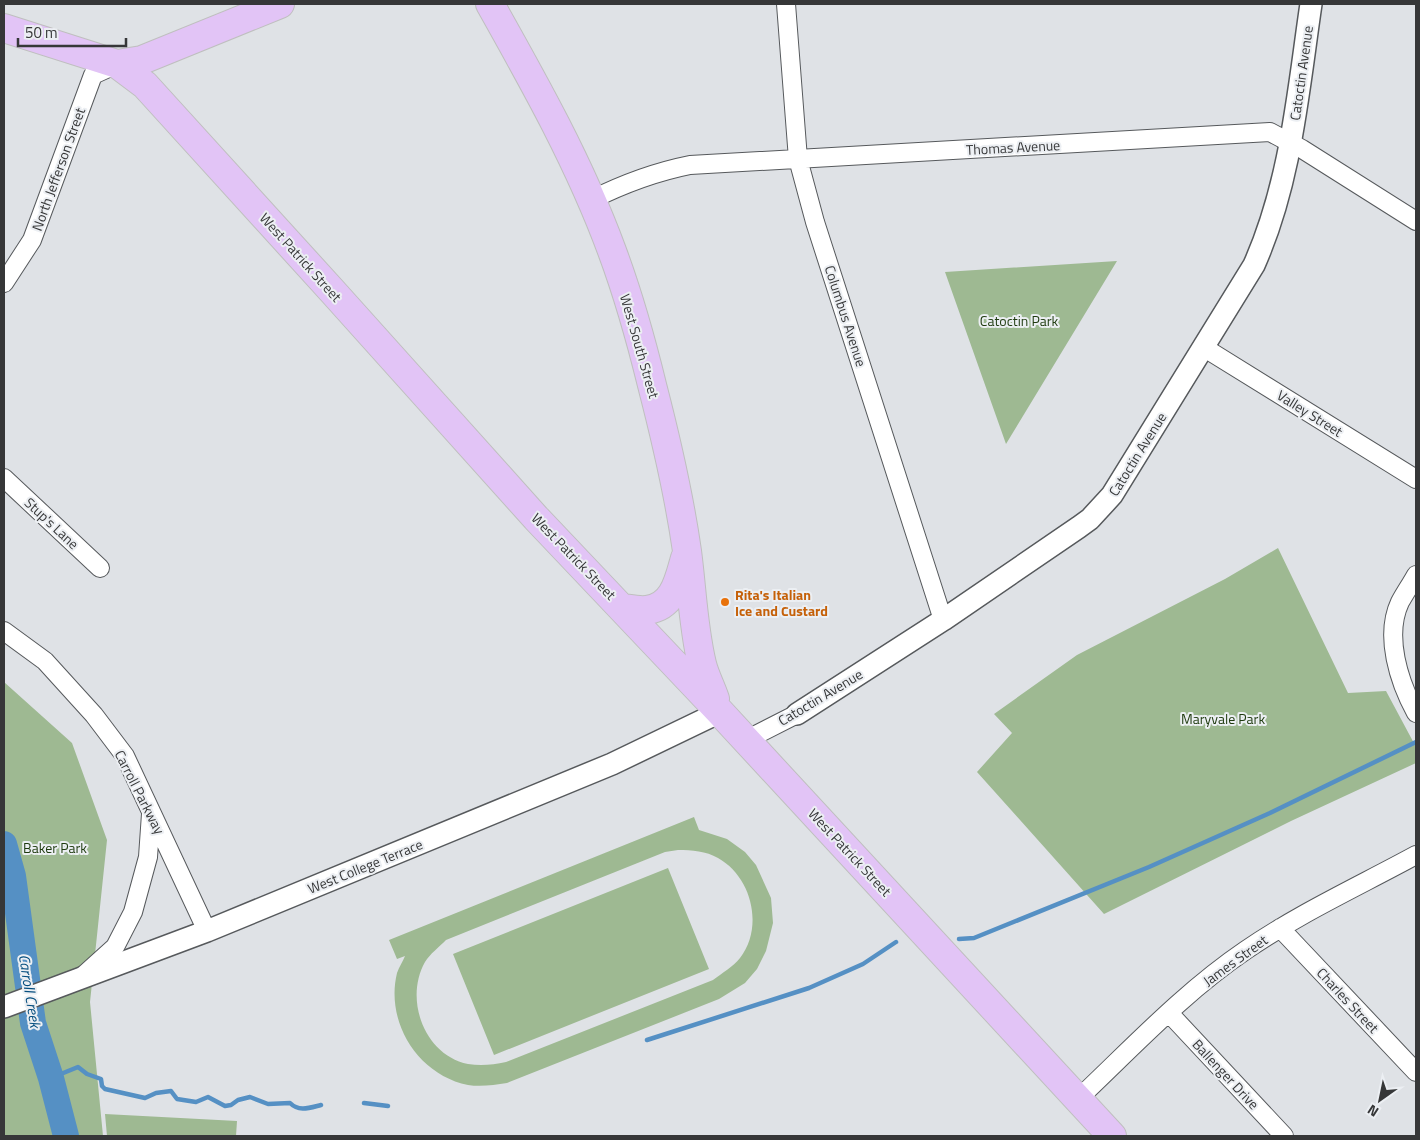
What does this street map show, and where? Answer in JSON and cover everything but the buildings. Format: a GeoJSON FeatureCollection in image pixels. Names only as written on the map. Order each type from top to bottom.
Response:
{"type":"FeatureCollection","features":[{"type":"Feature","properties":{"kind":"main road"},"geometry":{"type":"LineString","coordinates":[[117,64],[142,60],[280,4]]}},
{"type":"Feature","properties":{"kind":"main road","name":"West South Street"},"geometry":{"type":"LineString","coordinates":[[490,4],[552,116],[591,200],[620,277],[652,385],[678,500],[702,665],[720,712]]}},
{"type":"Feature","properties":{"kind":"main road","name":"West Patrick Street"},"geometry":{"type":"LineString","coordinates":[[4,28],[117,64],[145,85],[536,518],[720,712],[1112,1136]]}},
{"type":"Feature","properties":{"kind":"main road"},"geometry":{"type":"LineString","coordinates":[[623,608],[646,610],[668,599],[678,585],[687,552]]}},
{"type":"Feature","properties":{"kind":"street","name":"Columbus Avenue"},"geometry":{"type":"LineString","coordinates":[[786,4],[798,159],[818,231],[943,620]]}},
{"type":"Feature","properties":{"kind":"street","name":"Catoctin Avenue"},"geometry":{"type":"LineString","coordinates":[[746,740],[797,714],[943,620],[1090,519],[1112,495],[1204,347],[1263,246],[1281,189],[1291,143],[1312,4]]}},
{"type":"Feature","properties":{"kind":"street","name":"North Jefferson Street"},"geometry":{"type":"LineString","coordinates":[[4,283],[32,240],[93,75],[117,64]]}},
{"type":"Feature","properties":{"kind":"street","name":"Thomas Avenue"},"geometry":{"type":"LineString","coordinates":[[591,200],[613,189],[662,171],[690,165],[1270,132],[1291,143],[1416,221]]}},
{"type":"Feature","properties":{"kind":"street","name":"Valley Street"},"geometry":{"type":"LineString","coordinates":[[1204,347],[1416,479]]}},
{"type":"Feature","properties":{"kind":"street","name":"Stup's Lane"},"geometry":{"type":"LineString","coordinates":[[4,478],[100,568]]}},
{"type":"Feature","properties":{"kind":"street"},"geometry":{"type":"LineString","coordinates":[[1416,575],[1400,603],[1395,622],[1394,648],[1398,668],[1416,714]]}},
{"type":"Feature","properties":{"kind":"street","name":"Carroll Parkway"},"geometry":{"type":"LineString","coordinates":[[4,631],[45,661],[94,715],[125,756],[207,931]]}},
{"type":"Feature","properties":{"kind":"street","name":"West College Terrace"},"geometry":{"type":"LineString","coordinates":[[9,1005],[207,931],[627,758],[720,712]]}},
{"type":"Feature","properties":{"kind":"street"},"geometry":{"type":"LineString","coordinates":[[80,978],[115,947],[134,912],[148,857],[151,811]]}},
{"type":"Feature","properties":{"kind":"street","name":"James Street"},"geometry":{"type":"LineString","coordinates":[[1078,1099],[1209,977],[1246,950],[1280,928],[1416,855]]}},
{"type":"Feature","properties":{"kind":"street","name":"Charles Street"},"geometry":{"type":"LineString","coordinates":[[1280,928],[1416,1072]]}},
{"type":"Feature","properties":{"kind":"street","name":"Ballenger Drive"},"geometry":{"type":"LineString","coordinates":[[1169,1013],[1284,1136]]}},
{"type":"Feature","properties":{"kind":"green space","name":"Catoctin Park"},"geometry":{"type":"Polygon","coordinates":[[[1117,261],[1006,444],[945,272],[1117,261]]]}},
{"type":"Feature","properties":{"kind":"green space","name":"Maryvale Park"},"geometry":{"type":"Polygon","coordinates":[[[1278,548],[1348,693],[1386,691],[1416,747],[1416,763],[1291,821],[1104,914],[977,772],[1012,733],[994,714],[1077,655],[1225,579],[1278,548]]]}},
{"type":"Feature","properties":{"kind":"green space","name":"Baker Park"},"geometry":{"type":"Polygon","coordinates":[[[4,682],[72,743],[107,840],[90,1002],[103,1136],[4,1136],[4,682]]]}},
{"type":"Feature","properties":{"kind":"green space"},"geometry":{"type":"Polygon","coordinates":[[[694,817],[699,830],[727,839],[745,852],[756,865],[771,898],[773,923],[766,951],[757,969],[745,983],[719,999],[507,1083],[483,1086],[468,1085],[450,1079],[434,1070],[420,1058],[409,1044],[396,1010],[395,991],[397,973],[405,956],[397,959],[389,940],[694,817]],[[678,850],[665,852],[446,940],[427,959],[419,977],[417,992],[418,1008],[422,1024],[430,1038],[453,1059],[468,1064],[487,1065],[506,1062],[713,980],[727,970],[740,958],[747,946],[751,932],[753,918],[746,890],[730,866],[718,858],[704,852],[678,850]]]}},
{"type":"Feature","properties":{"kind":"green space"},"geometry":{"type":"Polygon","coordinates":[[[668,868],[709,969],[494,1055],[453,954],[668,868]]]}},
{"type":"Feature","properties":{"kind":"green space"},"geometry":{"type":"Polygon","coordinates":[[[105,1114],[237,1121],[236,1136],[107,1136],[105,1114]]]}},
{"type":"Feature","properties":{"kind":"waterway"},"geometry":{"type":"LineString","coordinates":[[959,939],[974,938],[1149,867],[1270,813],[1416,742]]}},
{"type":"Feature","properties":{"kind":"waterway","name":"Carroll Creek"},"geometry":{"type":"LineString","coordinates":[[4,844],[13,876],[33,1023],[51,1078],[66,1136]]}},
{"type":"Feature","properties":{"kind":"waterway"},"geometry":{"type":"LineString","coordinates":[[647,1040],[809,988],[863,964],[896,942]]}},
{"type":"Feature","properties":{"kind":"waterway"},"geometry":{"type":"LineString","coordinates":[[51,1078],[78,1067],[87,1074],[101,1079],[102,1086],[105,1089],[145,1098],[156,1093],[171,1091],[177,1099],[196,1102],[208,1097],[225,1106],[250,1097],[268,1104],[290,1103],[297,1108],[321,1105]]}},
{"type":"Feature","properties":{"kind":"waterway"},"geometry":{"type":"LineString","coordinates":[[364,1103],[388,1106]]}},
{"type":"Feature","properties":{"kind":"place","name":"Rita's Italian Ice and Custard"},"geometry":{"type":"Point","coordinates":[725,602]}}]}
